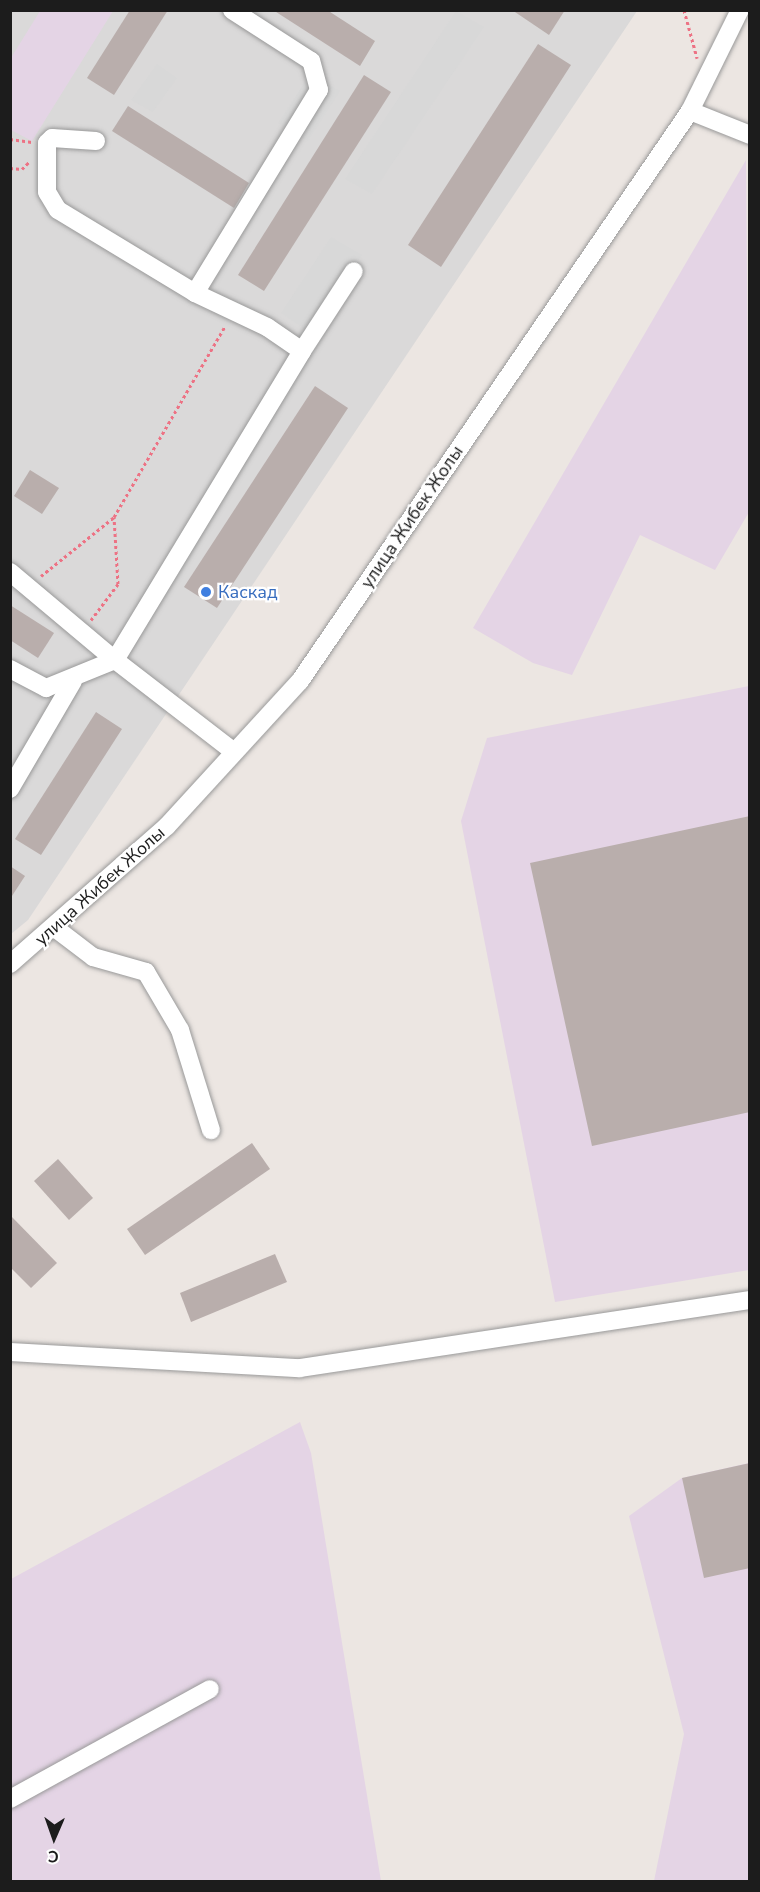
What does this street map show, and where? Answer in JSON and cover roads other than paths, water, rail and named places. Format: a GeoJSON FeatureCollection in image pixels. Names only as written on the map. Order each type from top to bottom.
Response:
{"type":"FeatureCollection","features":[{"type":"Feature","properties":{"kind":"street"},"geometry":{"type":"LineString","coordinates":[[195,293],[319,90],[311,61],[232,10]]}},
{"type":"Feature","properties":{"kind":"street","name":"улица Жибек Жолы"},"geometry":{"type":"LineString","coordinates":[[10,964],[55,928],[167,826],[300,681],[690,111],[740,10]]}},
{"type":"Feature","properties":{"kind":"street"},"geometry":{"type":"LineString","coordinates":[[690,111],[750,135]]}},
{"type":"Feature","properties":{"kind":"street"},"geometry":{"type":"LineString","coordinates":[[96,141],[52,138],[47,143],[46,192],[58,210],[195,293],[302,351]]}},
{"type":"Feature","properties":{"kind":"street"},"geometry":{"type":"LineString","coordinates":[[10,669],[46,688],[73,681],[115,660],[302,351],[354,272]]}},
{"type":"Feature","properties":{"kind":"street"},"geometry":{"type":"LineString","coordinates":[[10,572],[115,660],[234,753]]}},
{"type":"Feature","properties":{"kind":"street"},"geometry":{"type":"LineString","coordinates":[[10,789],[73,681]]}},
{"type":"Feature","properties":{"kind":"street"},"geometry":{"type":"LineString","coordinates":[[55,928],[93,957],[146,972],[180,1030],[211,1130]]}},
{"type":"Feature","properties":{"kind":"street"},"geometry":{"type":"LineString","coordinates":[[10,1352],[300,1368],[750,1300]]}},
{"type":"Feature","properties":{"kind":"street"},"geometry":{"type":"LineString","coordinates":[[10,1799],[210,1689]]}},
{"type":"Feature","properties":{"kind":"place","name":"Каскад"},"geometry":{"type":"Point","coordinates":[206,592]}}]}
